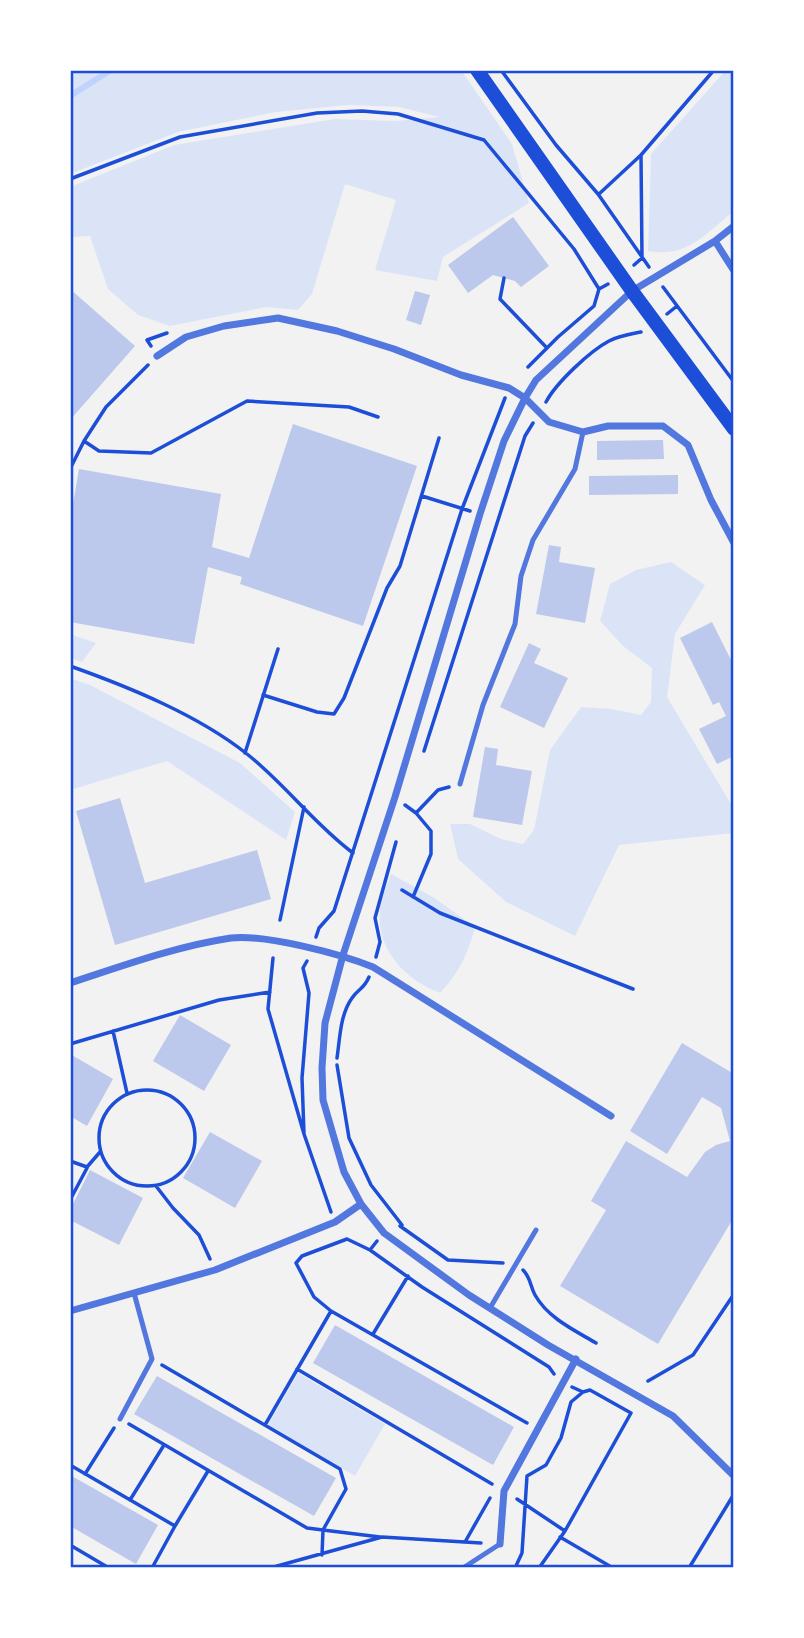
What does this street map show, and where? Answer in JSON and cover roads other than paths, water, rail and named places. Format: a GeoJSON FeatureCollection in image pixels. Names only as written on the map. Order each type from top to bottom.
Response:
{"type":"FeatureCollection","features":[{"type":"Feature","properties":{"kind":"main road"},"geometry":{"type":"LineString","coordinates":[[477,70],[632,291],[734,429]]}},
{"type":"Feature","properties":{"kind":"street"},"geometry":{"type":"LineString","coordinates":[[734,226],[715,241],[632,291],[580,337],[536,380],[504,440],[395,797],[343,955],[326,1023],[322,1068],[323,1100],[344,1172],[361,1204],[384,1233],[491,1308],[673,1416],[734,1476]]}},
{"type":"Feature","properties":{"kind":"street"},"geometry":{"type":"LineString","coordinates":[[715,241],[734,271]]}},
{"type":"Feature","properties":{"kind":"street"},"geometry":{"type":"LineString","coordinates":[[157,356],[186,337],[224,326],[278,318],[337,331],[509,388],[525,398],[549,422],[583,432],[608,426],[663,426],[688,445],[711,500],[734,543]]}},
{"type":"Feature","properties":{"kind":"street"},"geometry":{"type":"LineString","coordinates":[[70,983],[148,958],[233,938],[262,939],[343,955],[373,967],[611,1116]]}},
{"type":"Feature","properties":{"kind":"street"},"geometry":{"type":"LineString","coordinates":[[70,1311],[215,1270],[335,1222],[361,1204]]}},
{"type":"Feature","properties":{"kind":"street"},"geometry":{"type":"LineString","coordinates":[[500,1544],[500,1489],[538,1429],[576,1360]]}},
{"type":"Feature","properties":{"kind":"lane"},"geometry":{"type":"LineString","coordinates":[[460,784],[483,705],[516,624],[521,576],[533,540],[575,469],[583,432]]}},
{"type":"Feature","properties":{"kind":"lane"},"geometry":{"type":"LineString","coordinates":[[491,1308],[536,1230]]}},
{"type":"Feature","properties":{"kind":"lane"},"geometry":{"type":"LineString","coordinates":[[120,1419],[152,1359],[134,1293]]}},
{"type":"Feature","properties":{"kind":"lane"},"geometry":{"type":"LineString","coordinates":[[463,1568],[500,1544]]}},
{"type":"Feature","properties":{"kind":"waterway"},"geometry":{"type":"LineString","coordinates":[[70,96],[111,70]]}}]}
